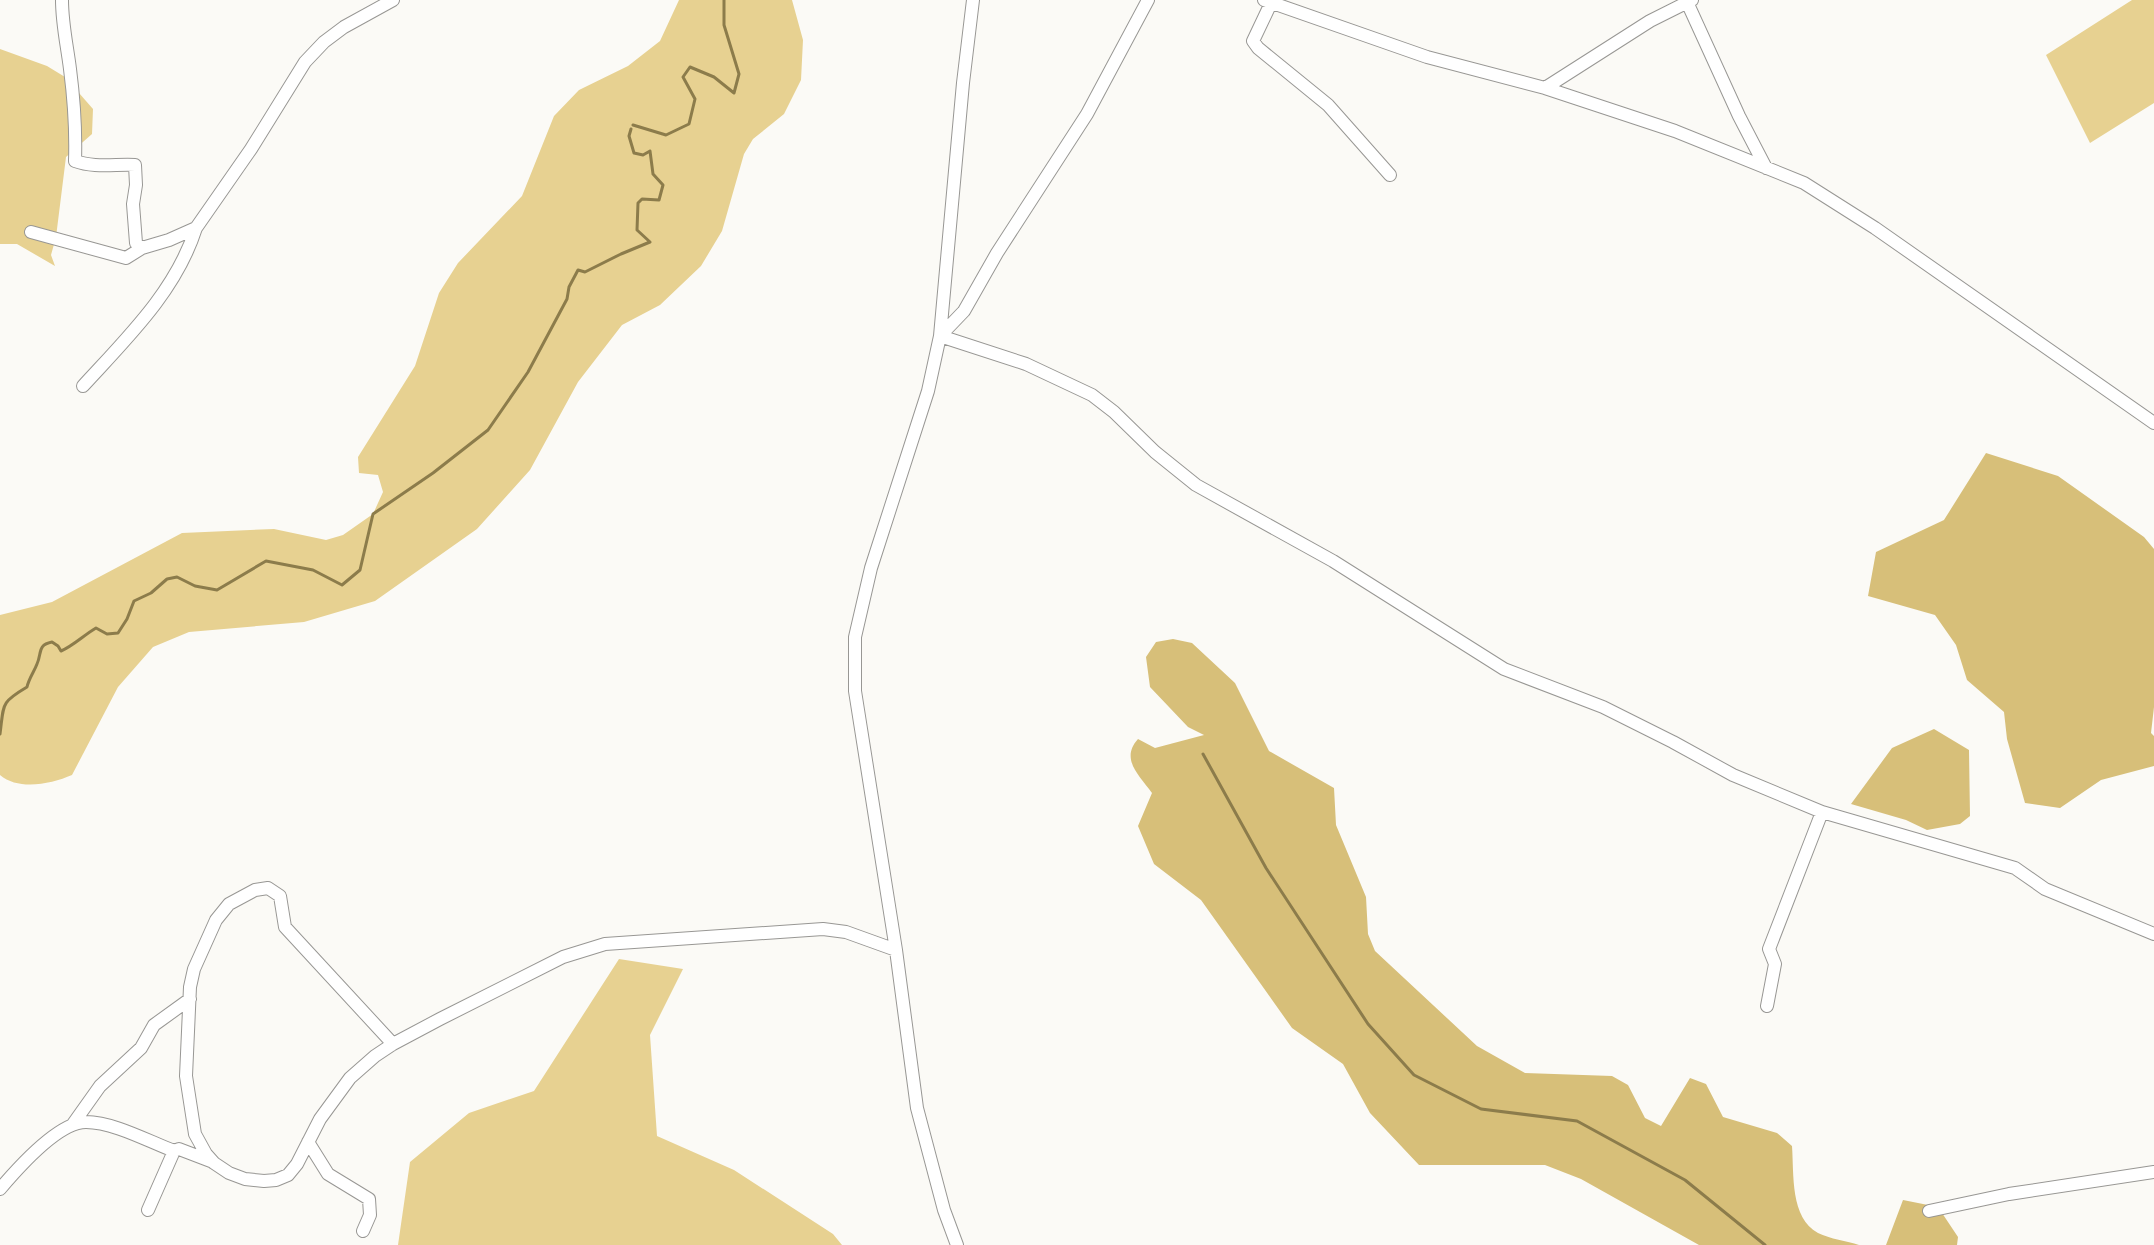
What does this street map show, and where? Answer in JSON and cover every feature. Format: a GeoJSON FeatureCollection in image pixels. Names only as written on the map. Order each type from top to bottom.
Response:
{"type":"FeatureCollection","features":[{"type":"Feature","properties":{"kind":"street"},"geometry":{"type":"LineString","coordinates":[[62,0],[62,18],[70,66],[76,130],[75,161],[93,165],[135,165],[136,185],[133,204],[135,243],[142,248]]}},
{"type":"Feature","properties":{"kind":"street"},"geometry":{"type":"LineString","coordinates":[[83,386],[127,339],[168,286],[189,248],[196,228],[251,149],[305,62],[324,42],[344,27],[393,0]]}},
{"type":"Feature","properties":{"kind":"street"},"geometry":{"type":"LineString","coordinates":[[957,1245],[944,1210],[917,1107],[896,950],[855,691],[855,637],[871,568],[928,391],[940,336],[963,83],[973,0]]}},
{"type":"Feature","properties":{"kind":"street"},"geometry":{"type":"LineString","coordinates":[[940,336],[964,310],[997,253],[1087,114],[1148,0]]}},
{"type":"Feature","properties":{"kind":"street"},"geometry":{"type":"LineString","coordinates":[[1390,175],[1328,105],[1258,48],[1253,41],[1267,1],[1427,57],[1545,88],[1675,131],[1804,183],[1875,228],[2154,423]]}},
{"type":"Feature","properties":{"kind":"street"},"geometry":{"type":"LineString","coordinates":[[1545,88],[1650,21],[1689,1],[1739,116],[1766,168]]}},
{"type":"Feature","properties":{"kind":"street"},"geometry":{"type":"LineString","coordinates":[[31,232],[126,258],[142,248],[169,240],[196,228]]}},
{"type":"Feature","properties":{"kind":"street"},"geometry":{"type":"LineString","coordinates":[[940,336],[1026,364],[1092,395],[1114,412],[1155,452],[1196,485],[1333,561],[1504,669],[1602,707],[1734,775],[1822,812],[2015,867],[2045,889],[2154,934]]}},
{"type":"Feature","properties":{"kind":"street"},"geometry":{"type":"LineString","coordinates":[[1767,1006],[1775,964],[1769,949],[1822,812]]}},
{"type":"Feature","properties":{"kind":"street"},"geometry":{"type":"LineString","coordinates":[[393,1044],[285,927],[280,896],[268,888],[255,890],[229,904],[216,920],[194,969],[186,1076],[195,1134],[206,1154],[229,1173],[245,1179],[264,1181],[288,1174],[297,1164],[320,1119],[350,1078],[393,1044],[562,957],[605,944],[824,929],[846,932],[896,950]]}},
{"type":"Feature","properties":{"kind":"street"},"geometry":{"type":"LineString","coordinates":[[0,1189],[36,1151],[73,1124],[100,1086],[141,1048],[154,1025],[190,999]]}},
{"type":"Feature","properties":{"kind":"street"},"geometry":{"type":"LineString","coordinates":[[73,1124],[86,1122],[103,1124],[174,1151],[179,1149],[214,1162]]}},
{"type":"Feature","properties":{"kind":"street"},"geometry":{"type":"LineString","coordinates":[[308,1142],[328,1174],[369,1199],[370,1215],[363,1231]]}},
{"type":"Feature","properties":{"kind":"street"},"geometry":{"type":"LineString","coordinates":[[148,1210],[174,1151]]}},
{"type":"Feature","properties":{"kind":"street"},"geometry":{"type":"LineString","coordinates":[[1929,1211],[2009,1194],[2154,1172]]}},
{"type":"Feature","properties":{"kind":"shaded area"},"geometry":{"type":"Polygon","coordinates":[[[679,0],[792,0],[803,40],[801,80],[784,114],[753,139],[744,154],[722,231],[701,266],[660,305],[622,325],[578,382],[530,470],[477,529],[375,601],[304,622],[189,632],[153,647],[118,687],[72,775],[45,783],[26,784],[16,783],[0,775],[0,615],[52,602],[182,533],[274,529],[326,540],[343,535],[373,514],[383,492],[378,475],[359,473],[358,457],[415,366],[439,293],[458,263],[522,196],[554,116],[579,90],[628,66],[660,41],[679,0]]]}},
{"type":"Feature","properties":{"kind":"shaded area"},"geometry":{"type":"Polygon","coordinates":[[[2132,0],[2154,0],[2154,103],[2090,143],[2046,55],[2132,0]]]}},
{"type":"Feature","properties":{"kind":"shaded area"},"geometry":{"type":"Polygon","coordinates":[[[0,49],[47,66],[65,77],[93,109],[92,134],[66,157],[56,237],[51,255],[55,266],[17,244],[0,244],[0,49]]]}},
{"type":"Feature","properties":{"kind":"shaded area"},"geometry":{"type":"Polygon","coordinates":[[[1986,453],[2058,476],[2144,537],[2154,549],[2154,707],[2151,733],[2154,736],[2154,766],[2101,780],[2060,808],[2025,803],[2007,739],[2004,712],[1967,680],[1956,645],[1935,615],[1868,596],[1876,552],[1944,520],[1986,453]]]}},
{"type":"Feature","properties":{"kind":"shaded area"},"geometry":{"type":"Polygon","coordinates":[[[1173,639],[1192,643],[1235,683],[1269,751],[1334,788],[1336,825],[1366,897],[1368,934],[1375,951],[1477,1046],[1525,1073],[1612,1076],[1628,1085],[1645,1118],[1661,1126],[1690,1078],[1706,1084],[1723,1117],[1777,1133],[1792,1146],[1795,1194],[1802,1217],[1809,1226],[1823,1235],[1859,1245],[1699,1245],[1581,1179],[1545,1165],[1419,1165],[1370,1113],[1343,1064],[1292,1028],[1201,900],[1154,864],[1138,826],[1152,793],[1133,767],[1131,753],[1133,746],[1138,739],[1155,748],[1204,735],[1188,727],[1150,687],[1146,657],[1156,642],[1173,639]]]}},
{"type":"Feature","properties":{"kind":"shaded area"},"geometry":{"type":"Polygon","coordinates":[[[1934,729],[1969,750],[1970,816],[1960,824],[1927,830],[1906,820],[1851,804],[1892,748],[1934,729]]]}},
{"type":"Feature","properties":{"kind":"shaded area"},"geometry":{"type":"Polygon","coordinates":[[[619,959],[683,969],[650,1035],[657,1136],[734,1170],[833,1234],[842,1245],[398,1245],[410,1162],[469,1113],[534,1091],[619,959]]]}},
{"type":"Feature","properties":{"kind":"shaded area"},"geometry":{"type":"Polygon","coordinates":[[[1903,1200],[1938,1207],[1958,1237],[1957,1245],[1886,1245],[1903,1200]]]}},
{"type":"Feature","properties":{"kind":"waterway"},"geometry":{"type":"LineString","coordinates":[[633,125],[666,135],[689,124],[695,99],[683,77],[690,67],[714,77],[734,93],[739,74],[724,25],[724,0]]}},
{"type":"Feature","properties":{"kind":"waterway"},"geometry":{"type":"LineString","coordinates":[[0,734],[5,705],[27,687],[44,645],[52,642],[61,651],[96,628],[107,634],[118,633],[134,601],[151,593],[167,579],[177,577],[195,586],[217,590],[266,561],[313,570],[342,585],[360,570],[373,514],[433,473],[488,430],[528,372],[567,299],[569,287],[578,270],[585,272],[650,242],[637,230],[638,203],[642,199],[659,200],[663,185],[653,174],[650,151],[643,155],[634,153],[629,136],[631,129]]}},
{"type":"Feature","properties":{"kind":"waterway"},"geometry":{"type":"LineString","coordinates":[[1203,754],[1266,868],[1368,1024],[1414,1075],[1481,1109],[1577,1121],[1685,1180],[1765,1245]]}}]}
